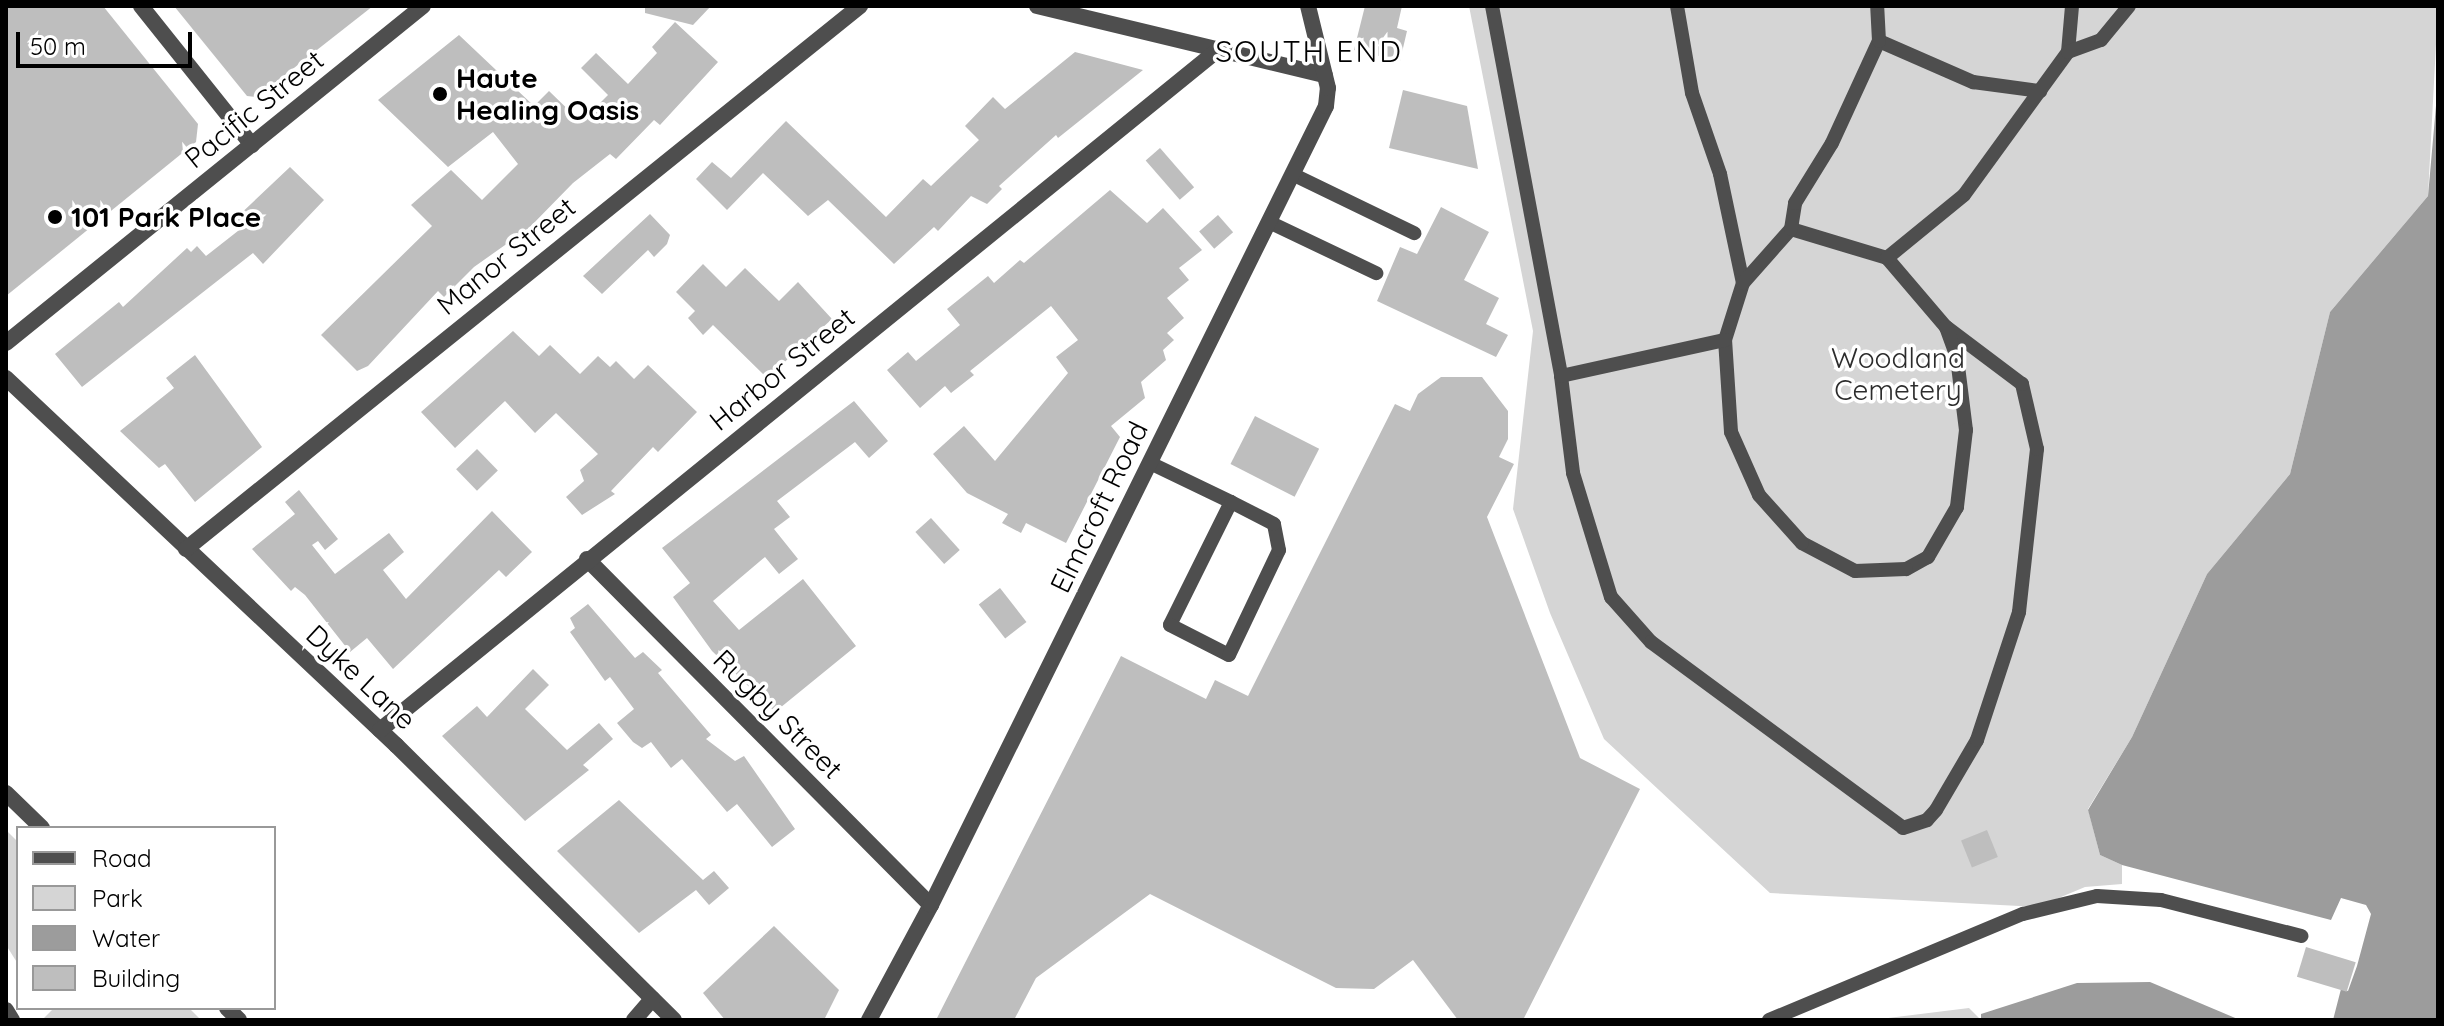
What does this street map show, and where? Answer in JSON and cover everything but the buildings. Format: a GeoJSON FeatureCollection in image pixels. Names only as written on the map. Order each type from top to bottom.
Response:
{"type":"FeatureCollection","features":[{"type":"Feature","properties":{"kind":"street"},"geometry":{"type":"LineString","coordinates":[[141,6],[252,145]]}},
{"type":"Feature","properties":{"kind":"street","name":"Pacific Street"},"geometry":{"type":"LineString","coordinates":[[6,343],[423,6]]}},
{"type":"Feature","properties":{"kind":"street","name":"Manor Street"},"geometry":{"type":"LineString","coordinates":[[186,549],[860,6]]}},
{"type":"Feature","properties":{"kind":"street"},"geometry":{"type":"LineString","coordinates":[[1037,6],[1325,75]]}},
{"type":"Feature","properties":{"kind":"street","name":"Elmcroft Road"},"geometry":{"type":"LineString","coordinates":[[869,1020],[931,905],[1326,106],[1325,75],[1308,6]]}},
{"type":"Feature","properties":{"kind":"street","name":"Harbor Street"},"geometry":{"type":"LineString","coordinates":[[380,730],[1218,50]]}},
{"type":"Feature","properties":{"kind":"street","name":"Dyke Lane"},"geometry":{"type":"LineString","coordinates":[[6,378],[380,730],[674,1020]]}},
{"type":"Feature","properties":{"kind":"street","name":"Rugby Street"},"geometry":{"type":"LineString","coordinates":[[587,559],[931,905]]}},
{"type":"Feature","properties":{"kind":"street"},"geometry":{"type":"LineString","coordinates":[[6,793],[40,826]]}},
{"type":"Feature","properties":{"kind":"street"},"geometry":{"type":"LineString","coordinates":[[634,1020],[652,999]]}},
{"type":"Feature","properties":{"kind":"street"},"geometry":{"type":"LineString","coordinates":[[6,1010],[12,1020]]}},
{"type":"Feature","properties":{"kind":"lane"},"geometry":{"type":"LineString","coordinates":[[1492,6],[1561,376],[1573,473],[1611,597],[1664,652],[1891,822],[1915,827],[1936,810],[1977,740],[2019,612],[2037,449],[2022,384],[1946,327],[1887,258],[1791,229]]}},
{"type":"Feature","properties":{"kind":"lane"},"geometry":{"type":"LineString","coordinates":[[1677,6],[1692,93],[1720,174],[1743,283]]}},
{"type":"Feature","properties":{"kind":"lane"},"geometry":{"type":"LineString","coordinates":[[1877,6],[1879,41],[1820,166],[1795,203],[1791,229],[1743,283],[1725,340],[1731,432],[1759,495],[1782,526],[1831,563],[1881,573],[1906,569],[1928,557],[1957,507],[1966,430],[1957,358],[1946,327]]}},
{"type":"Feature","properties":{"kind":"lane"},"geometry":{"type":"LineString","coordinates":[[1887,258],[1964,195],[2068,52],[2072,6]]}},
{"type":"Feature","properties":{"kind":"lane"},"geometry":{"type":"LineString","coordinates":[[2068,52],[2101,40],[2129,6]]}},
{"type":"Feature","properties":{"kind":"lane"},"geometry":{"type":"LineString","coordinates":[[1879,41],[1973,82],[2040,91]]}},
{"type":"Feature","properties":{"kind":"lane"},"geometry":{"type":"LineString","coordinates":[[1292,174],[1414,233]]}},
{"type":"Feature","properties":{"kind":"lane"},"geometry":{"type":"LineString","coordinates":[[1269,222],[1376,273]]}},
{"type":"Feature","properties":{"kind":"lane"},"geometry":{"type":"LineString","coordinates":[[1561,376],[1725,340]]}},
{"type":"Feature","properties":{"kind":"lane"},"geometry":{"type":"LineString","coordinates":[[1150,463],[1231,502],[1274,524],[1279,550],[1229,655],[1170,625],[1231,502]]}},
{"type":"Feature","properties":{"kind":"lane"},"geometry":{"type":"LineString","coordinates":[[1769,1020],[2023,914],[2097,896],[2161,900],[2301,936]]}},
{"type":"Feature","properties":{"kind":"green space","name":"Woodland Cemetery"},"geometry":{"type":"Polygon","coordinates":[[[1469,6],[2438,6],[2428,196],[2330,312],[2290,474],[2207,574],[2132,737],[2088,809],[2100,855],[2122,865],[2122,884],[2085,887],[2037,907],[1770,893],[1604,739],[1550,613],[1513,509],[1533,331],[1469,6]]]}},
{"type":"Feature","properties":{"kind":"green space"},"geometry":{"type":"Polygon","coordinates":[[[6,830],[16,840],[16,961],[6,945],[6,830]]]}},
{"type":"Feature","properties":{"kind":"green space"},"geometry":{"type":"Polygon","coordinates":[[[1969,1008],[1981,1020],[1872,1020],[1969,1008]]]}},
{"type":"Feature","properties":{"kind":"green space"},"geometry":{"type":"Polygon","coordinates":[[[52,1010],[191,1010],[201,1020],[42,1020],[52,1010]]]}},
{"type":"Feature","properties":{"kind":"water"},"geometry":{"type":"Polygon","coordinates":[[[2438,83],[2438,1020],[2333,1020],[2341,989],[2348,991],[2357,966],[2371,914],[2366,905],[2341,898],[2331,920],[2122,865],[2100,855],[2088,810],[2132,737],[2207,574],[2290,474],[2330,312],[2428,196],[2438,83]]]}},
{"type":"Feature","properties":{"kind":"water"},"geometry":{"type":"Polygon","coordinates":[[[2150,982],[2240,1020],[1981,1020],[1981,1014],[2077,983],[2150,982]]]}},
{"type":"Feature","properties":{"kind":"place","name":"Haute Healing Oasis"},"geometry":{"type":"Point","coordinates":[440,94]}},
{"type":"Feature","properties":{"kind":"place","name":"101 Park Place"},"geometry":{"type":"Point","coordinates":[55,217]}},
{"type":"Feature","properties":{"kind":"district","name":"SOUTH END"},"geometry":{"type":"Point","coordinates":[1309,51]}}]}
